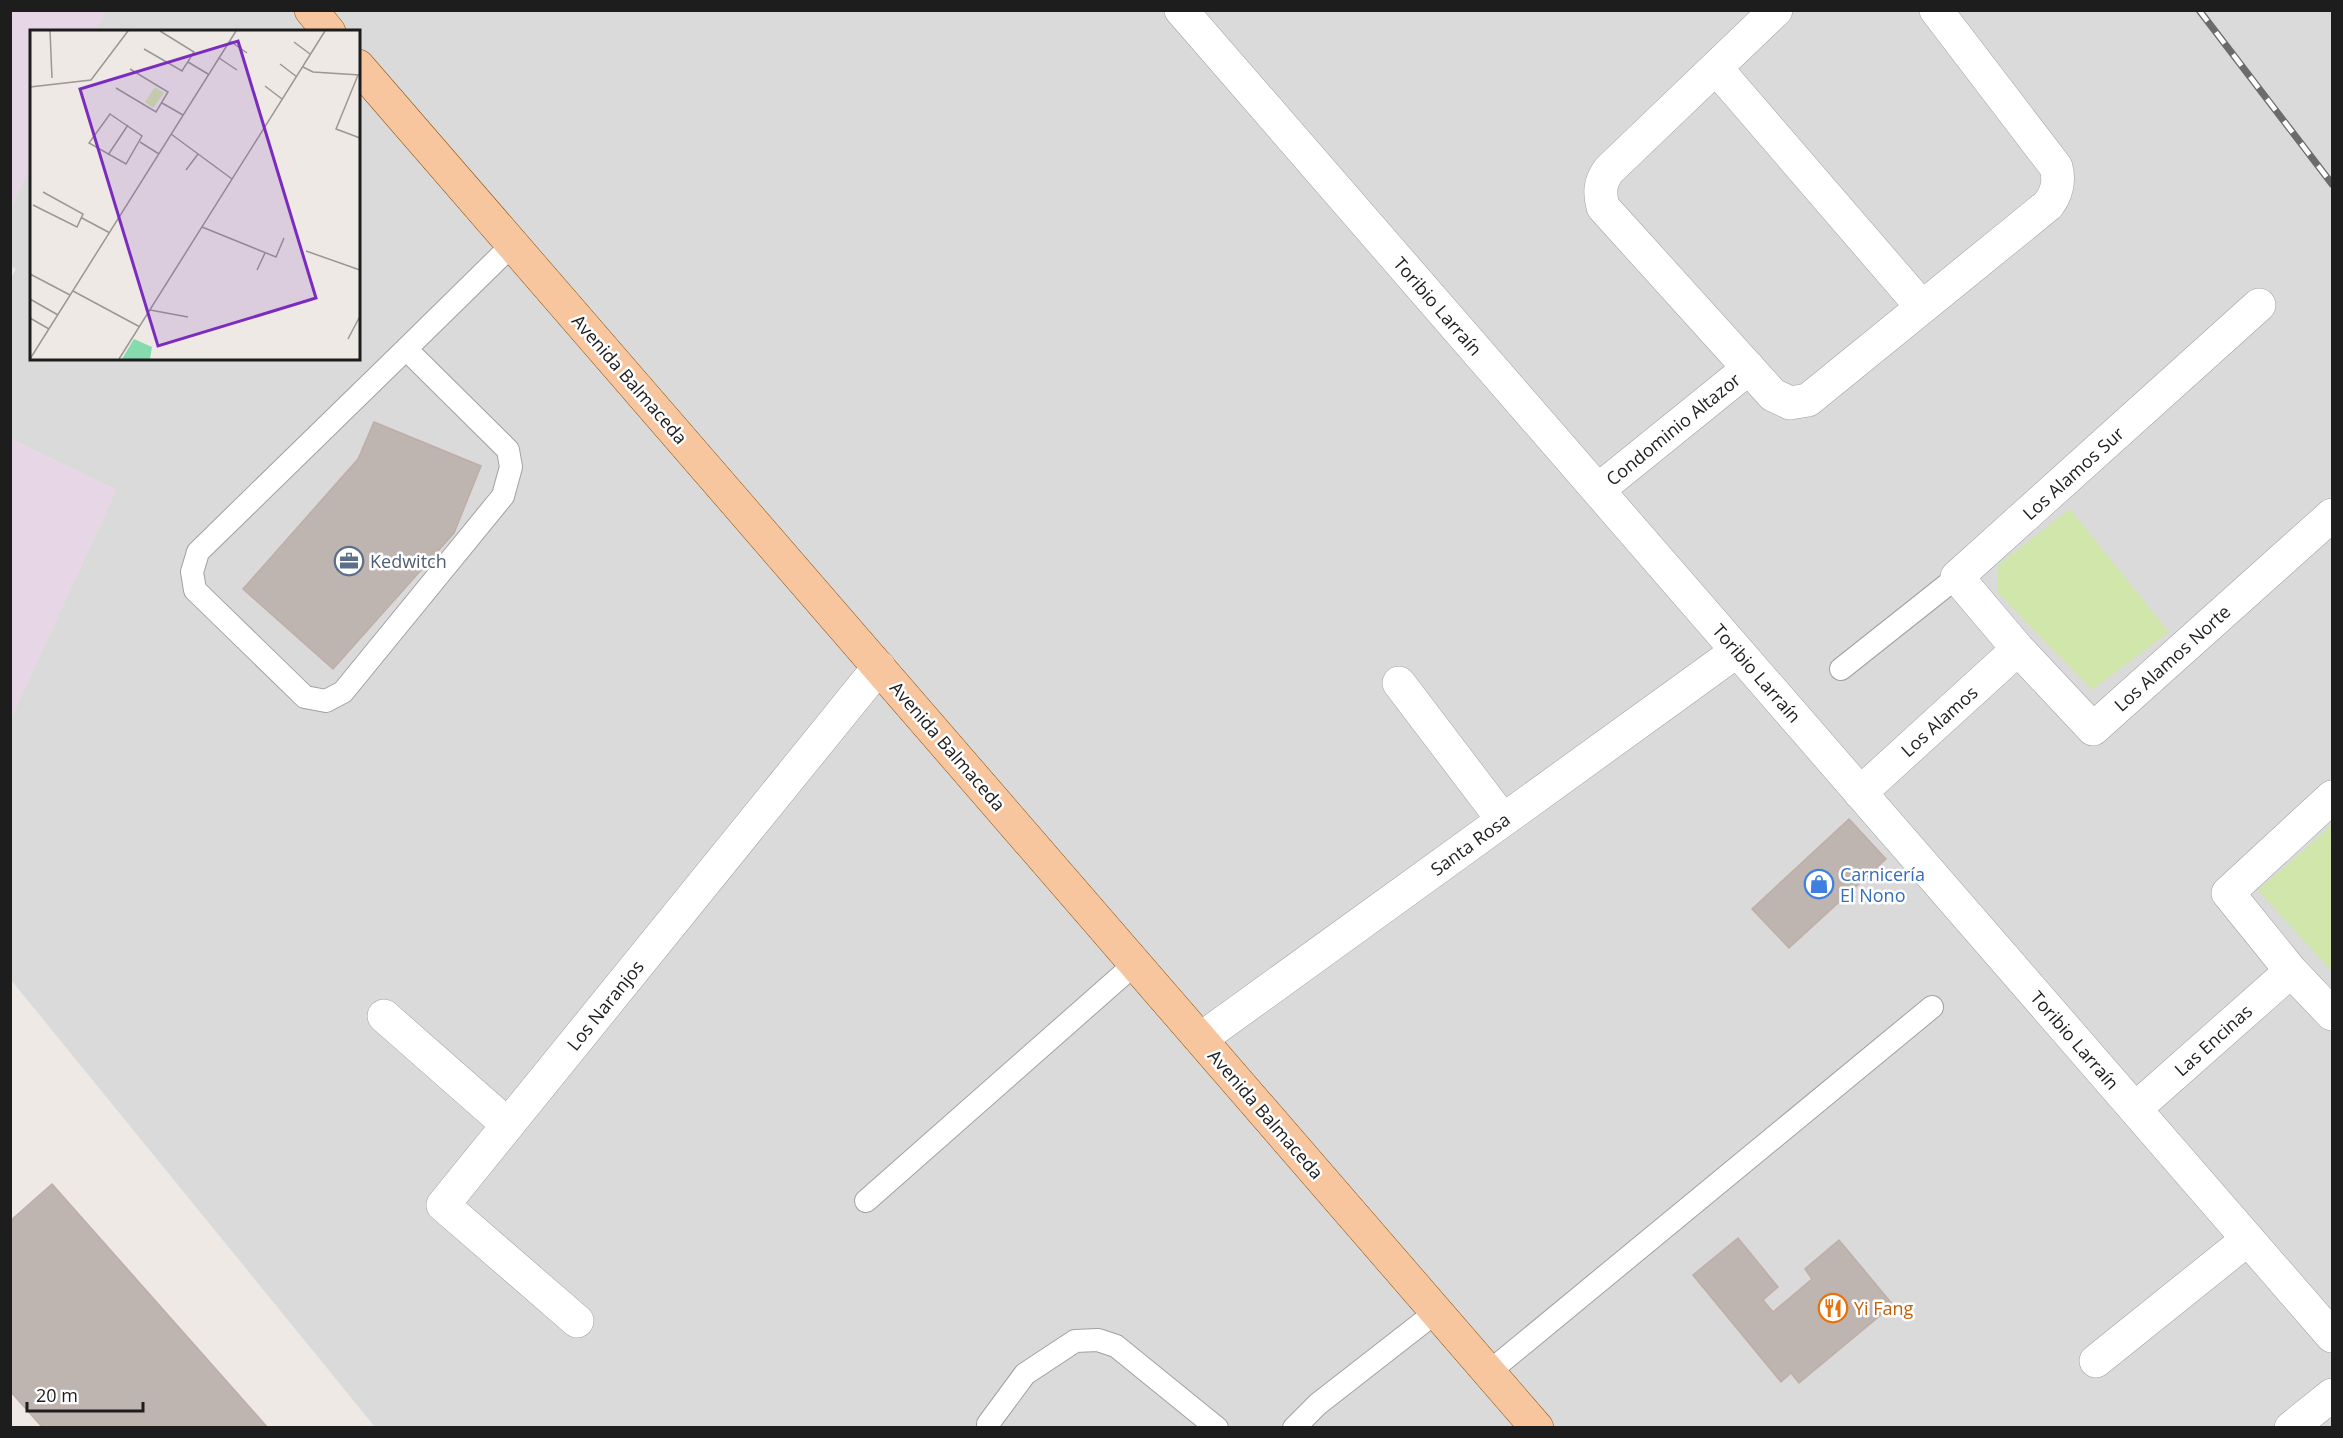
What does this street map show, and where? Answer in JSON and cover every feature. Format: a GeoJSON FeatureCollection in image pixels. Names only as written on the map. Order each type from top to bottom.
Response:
{"type":"FeatureCollection","features":[{"type":"Feature","properties":{"kind":"main road","name":"Avenida Balmaceda"},"geometry":{"type":"LineString","coordinates":[[360,68],[1202,1038],[1537,1428]]}},
{"type":"Feature","properties":{"kind":"street","name":"Toribio Larraín"},"geometry":{"type":"LineString","coordinates":[[1181,10],[2332,1336]]}},
{"type":"Feature","properties":{"kind":"street"},"geometry":{"type":"LineString","coordinates":[[1776,10],[1609,170],[1603,178],[1600,197],[1603,207],[1773,395],[1790,403],[1808,400],[2048,205],[2055,196],[2059,177],[2056,167],[1936,10]]}},
{"type":"Feature","properties":{"kind":"street"},"geometry":{"type":"LineString","coordinates":[[1716,68],[1922,307]]}},
{"type":"Feature","properties":{"kind":"street","name":"Los Alamos Sur"},"geometry":{"type":"LineString","coordinates":[[1957,577],[2259,305]]}},
{"type":"Feature","properties":{"kind":"street","name":"Condominio Altazor"},"geometry":{"type":"LineString","coordinates":[[1598,490],[1749,368]]}},
{"type":"Feature","properties":{"kind":"street","name":"Los Alamos Norte"},"geometry":{"type":"LineString","coordinates":[[2018,649],[2092,729],[2332,515]]}},
{"type":"Feature","properties":{"kind":"street"},"geometry":{"type":"LineString","coordinates":[[1957,577],[2018,649]]}},
{"type":"Feature","properties":{"kind":"street","name":"Los Alamos"},"geometry":{"type":"LineString","coordinates":[[1860,793],[2018,649]]}},
{"type":"Feature","properties":{"kind":"street","name":"Santa Rosa"},"geometry":{"type":"LineString","coordinates":[[1202,1038],[1737,651]]}},
{"type":"Feature","properties":{"kind":"street","name":"Los Naranjos"},"geometry":{"type":"LineString","coordinates":[[577,1321],[443,1205],[879,667]]}},
{"type":"Feature","properties":{"kind":"street"},"geometry":{"type":"LineString","coordinates":[[1399,683],[1503,820]]}},
{"type":"Feature","properties":{"kind":"street"},"geometry":{"type":"LineString","coordinates":[[2332,797],[2228,893],[2291,970],[2332,1014]]}},
{"type":"Feature","properties":{"kind":"street","name":"Las Encinas"},"geometry":{"type":"LineString","coordinates":[[2135,1109],[2291,970]]}},
{"type":"Feature","properties":{"kind":"street"},"geometry":{"type":"LineString","coordinates":[[384,1016],[508,1125]]}},
{"type":"Feature","properties":{"kind":"street"},"geometry":{"type":"LineString","coordinates":[[2096,1361],[2248,1239]]}},
{"type":"Feature","properties":{"kind":"street"},"geometry":{"type":"LineString","coordinates":[[2291,1428],[2332,1395]]}},
{"type":"Feature","properties":{"kind":"lane"},"geometry":{"type":"LineString","coordinates":[[406,349],[508,450],[511,467],[503,496],[344,692],[326,701],[305,697],[195,590],[192,572],[198,552],[513,244]]}},
{"type":"Feature","properties":{"kind":"lane"},"geometry":{"type":"LineString","coordinates":[[1841,669],[1957,577]]}},
{"type":"Feature","properties":{"kind":"lane"},"geometry":{"type":"LineString","coordinates":[[866,1201],[1136,963]]}},
{"type":"Feature","properties":{"kind":"lane"},"geometry":{"type":"LineString","coordinates":[[1489,1372],[1932,1007]]}},
{"type":"Feature","properties":{"kind":"lane"},"geometry":{"type":"LineString","coordinates":[[1294,1428],[1318,1404],[1436,1312]]}},
{"type":"Feature","properties":{"kind":"lane"},"geometry":{"type":"LineString","coordinates":[[988,1428],[988,1424],[1025,1374],[1075,1341],[1098,1340],[1116,1346],[1217,1428]]}},
{"type":"Feature","properties":{"kind":"shaded area"},"geometry":{"type":"Polygon","coordinates":[[[11,10],[105,11],[96,30],[30,30],[30,166],[11,208],[11,10]]]}},
{"type":"Feature","properties":{"kind":"shaded area"},"geometry":{"type":"Polygon","coordinates":[[[105,11],[2332,11],[2332,1427],[375,1427],[11,980],[11,718],[116,490],[11,439],[10,280],[16,269],[11,266],[11,208],[30,166],[30,360],[360,360],[360,30],[96,30],[105,11]]]}},
{"type":"Feature","properties":{"kind":"shaded area"},"geometry":{"type":"Polygon","coordinates":[[[11,439],[116,490],[11,718],[11,439]]]}},
{"type":"Feature","properties":{"kind":"green space"},"geometry":{"type":"Polygon","coordinates":[[[2070,509],[2169,632],[2092,690],[1997,592],[1998,565],[2070,509]]]}},
{"type":"Feature","properties":{"kind":"green space"},"geometry":{"type":"Polygon","coordinates":[[[2332,825],[2332,972],[2258,890],[2332,825]]]}},
{"type":"Feature","properties":{"kind":"building","name":"Kedwitch"},"geometry":{"type":"Polygon","coordinates":[[[374,422],[481,466],[454,533],[333,669],[243,589],[358,459],[374,422]]]}},
{"type":"Feature","properties":{"kind":"building","name":"Carnicería El Nono"},"geometry":{"type":"Polygon","coordinates":[[[1849,819],[1886,859],[1789,948],[1752,909],[1849,819]]]}},
{"type":"Feature","properties":{"kind":"building"},"geometry":{"type":"Polygon","coordinates":[[[52,1184],[268,1428],[43,1428],[10,1391],[10,1221],[52,1184]]]}},
{"type":"Feature","properties":{"kind":"building","name":"Yi Fang"},"geometry":{"type":"Polygon","coordinates":[[[1738,1238],[1778,1287],[1763,1300],[1773,1312],[1812,1279],[1805,1269],[1839,1240],[1893,1305],[1799,1383],[1791,1373],[1781,1382],[1693,1275],[1738,1238]]]}},
{"type":"Feature","properties":{"kind":"railway"},"geometry":{"type":"LineString","coordinates":[[2199,10],[2332,184]]}},
{"type":"Feature","properties":{"kind":"place","name":"Kedwitch"},"geometry":{"type":"Point","coordinates":[349,561]}},
{"type":"Feature","properties":{"kind":"place","name":"Carnicería El Nono"},"geometry":{"type":"Point","coordinates":[1819,884]}},
{"type":"Feature","properties":{"kind":"place","name":"Yi Fang"},"geometry":{"type":"Point","coordinates":[1833,1308]}}]}
